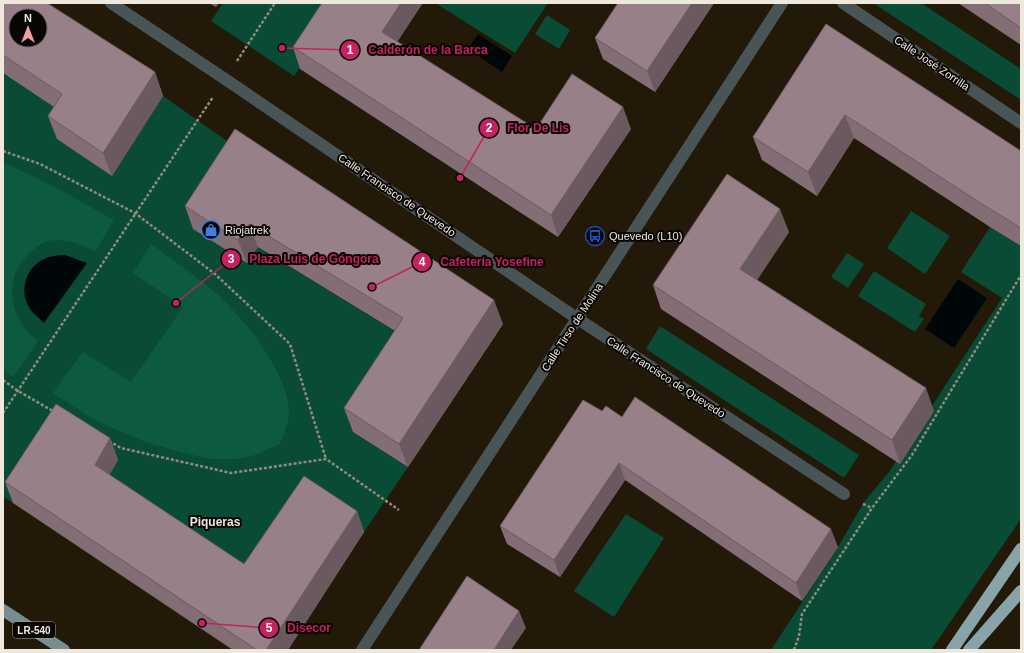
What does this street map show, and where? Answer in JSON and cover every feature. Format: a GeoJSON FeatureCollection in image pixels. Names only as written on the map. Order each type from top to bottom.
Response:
{"type":"FeatureCollection","features":[{"type":"Feature","properties":{"kind":"highway"},"geometry":{"type":"LineString","coordinates":[[952,650],[1021,549]]}},
{"type":"Feature","properties":{"kind":"highway"},"geometry":{"type":"LineString","coordinates":[[969,650],[1021,590]]}},
{"type":"Feature","properties":{"kind":"main road","name":"LR-540"},"geometry":{"type":"LineString","coordinates":[[3,610],[64,650]]}},
{"type":"Feature","properties":{"kind":"street","name":"Calle Francisco de Quevedo"},"geometry":{"type":"LineString","coordinates":[[111,3],[578,319],[844,494]]}},
{"type":"Feature","properties":{"kind":"street","name":"Calle Tirso de Molina"},"geometry":{"type":"LineString","coordinates":[[362,650],[782,3]]}},
{"type":"Feature","properties":{"kind":"street","name":"Calle José Zorrilla"},"geometry":{"type":"LineString","coordinates":[[843,3],[1021,123]]}},
{"type":"Feature","properties":{"kind":"path"},"geometry":{"type":"LineString","coordinates":[[3,413],[275,3]]}},
{"type":"Feature","properties":{"kind":"path"},"geometry":{"type":"LineString","coordinates":[[3,151],[40,164],[135,213],[215,274],[290,344],[326,459],[399,510]]}},
{"type":"Feature","properties":{"kind":"path"},"geometry":{"type":"LineString","coordinates":[[794,650],[799,636],[802,614],[872,508],[912,455],[1021,276]]}},
{"type":"Feature","properties":{"kind":"path"},"geometry":{"type":"LineString","coordinates":[[3,380],[18,391],[59,414]]}},
{"type":"Feature","properties":{"kind":"path"},"geometry":{"type":"LineString","coordinates":[[107,440],[121,448],[231,473],[326,459]]}},
{"type":"Feature","properties":{"kind":"green space"},"geometry":{"type":"Polygon","coordinates":[[[223,3],[343,3],[294,76],[211,21],[223,3]]]}},
{"type":"Feature","properties":{"kind":"green space"},"geometry":{"type":"Polygon","coordinates":[[[435,3],[548,3],[515,53],[435,3]]]}},
{"type":"Feature","properties":{"kind":"green space"},"geometry":{"type":"Polygon","coordinates":[[[873,3],[921,3],[1021,69],[1021,100],[873,3]]]}},
{"type":"Feature","properties":{"kind":"green space"},"geometry":{"type":"Polygon","coordinates":[[[547,15],[570,30],[559,49],[535,34],[547,15]]]}},
{"type":"Feature","properties":{"kind":"green space"},"geometry":{"type":"Polygon","coordinates":[[[3,73],[71,118],[112,176],[163,96],[244,153],[247,263],[258,247],[412,342],[353,432],[408,467],[364,532],[252,586],[13,503],[3,497],[3,73]]]}},
{"type":"Feature","properties":{"kind":"green space"},"geometry":{"type":"Polygon","coordinates":[[[3,164],[9,165],[57,188],[114,220],[96,251],[67,241],[48,241],[33,250],[18,268],[12,289],[15,309],[23,327],[38,341],[13,377],[3,369],[3,164]]]}},
{"type":"Feature","properties":{"kind":"green space"},"geometry":{"type":"Polygon","coordinates":[[[911,211],[950,236],[925,274],[887,248],[911,211]]]}},
{"type":"Feature","properties":{"kind":"green space"},"geometry":{"type":"Polygon","coordinates":[[[990,227],[1021,246],[1021,519],[931,650],[771,650],[838,547],[864,502],[889,472],[1002,298],[961,272],[990,227]]]}},
{"type":"Feature","properties":{"kind":"green space"},"geometry":{"type":"Polygon","coordinates":[[[151,244],[193,274],[217,294],[252,332],[263,348],[281,380],[287,397],[289,416],[280,444],[255,455],[237,459],[211,459],[184,453],[145,442],[94,420],[53,393],[83,352],[131,382],[183,307],[133,273],[151,244]]]}},
{"type":"Feature","properties":{"kind":"green space"},"geometry":{"type":"Polygon","coordinates":[[[847,253],[864,264],[848,288],[831,277],[847,253]]]}},
{"type":"Feature","properties":{"kind":"green space"},"geometry":{"type":"Polygon","coordinates":[[[874,271],[926,304],[919,316],[924,319],[915,332],[858,296],[874,271]]]}},
{"type":"Feature","properties":{"kind":"green space"},"geometry":{"type":"Polygon","coordinates":[[[660,326],[859,455],[844,478],[646,349],[660,326]]]}},
{"type":"Feature","properties":{"kind":"green space"},"geometry":{"type":"Polygon","coordinates":[[[626,514],[664,538],[614,617],[574,591],[626,514]]]}},
{"type":"Feature","properties":{"kind":"shaded area"},"geometry":{"type":"Polygon","coordinates":[[[478,34],[512,56],[502,72],[468,49],[478,34]]]}},
{"type":"Feature","properties":{"kind":"shaded area"},"geometry":{"type":"Polygon","coordinates":[[[57,255],[65,255],[87,263],[44,323],[32,311],[26,300],[26,280],[33,267],[44,259],[57,255]]]}},
{"type":"Feature","properties":{"kind":"shaded area"},"geometry":{"type":"Polygon","coordinates":[[[958,279],[987,298],[954,348],[925,329],[958,279]]]}},
{"type":"Feature","properties":{"kind":"building"},"geometry":{"type":"Polygon","coordinates":[[[3,3],[47,3],[155,72],[103,153],[48,116],[62,94],[3,55],[3,3]]]}},
{"type":"Feature","properties":{"kind":"building"},"geometry":{"type":"Polygon","coordinates":[[[322,3],[401,3],[382,32],[536,129],[572,74],[623,107],[551,215],[293,47],[322,3]]]}},
{"type":"Feature","properties":{"kind":"building"},"geometry":{"type":"Polygon","coordinates":[[[618,3],[692,3],[647,71],[595,38],[618,3]]]}},
{"type":"Feature","properties":{"kind":"building"},"geometry":{"type":"Polygon","coordinates":[[[985,3],[1021,3],[1021,28],[985,3]]]}},
{"type":"Feature","properties":{"kind":"building"},"geometry":{"type":"Polygon","coordinates":[[[826,24],[1021,151],[1021,228],[845,115],[808,172],[753,137],[826,24]]]}},
{"type":"Feature","properties":{"kind":"building"},"geometry":{"type":"Polygon","coordinates":[[[235,129],[494,300],[399,444],[344,408],[403,318],[249,224],[238,240],[185,206],[235,129]]]}},
{"type":"Feature","properties":{"kind":"building"},"geometry":{"type":"Polygon","coordinates":[[[727,174],[780,209],[740,269],[926,388],[892,440],[653,285],[727,174]]]}},
{"type":"Feature","properties":{"kind":"building"},"geometry":{"type":"Polygon","coordinates":[[[635,397],[831,529],[796,583],[619,463],[554,560],[500,526],[583,400],[602,411],[606,406],[622,417],[635,397]]]}},
{"type":"Feature","properties":{"kind":"building"},"geometry":{"type":"Polygon","coordinates":[[[56,404],[110,438],[95,465],[244,564],[304,476],[357,511],[266,650],[257,650],[5,482],[56,404]]]}},
{"type":"Feature","properties":{"kind":"building"},"geometry":{"type":"Polygon","coordinates":[[[467,576],[519,611],[494,650],[419,650],[467,576]]]}},
{"type":"Feature","properties":{"kind":"place","name":"Calderón de la Barca"},"geometry":{"type":"Point","coordinates":[282,48]}},
{"type":"Feature","properties":{"kind":"place","name":"Flor De Lis"},"geometry":{"type":"Point","coordinates":[460,178]}},
{"type":"Feature","properties":{"kind":"place","name":"Riojatrek"},"geometry":{"type":"Point","coordinates":[211,230]}},
{"type":"Feature","properties":{"kind":"place","name":"Quevedo (L10)"},"geometry":{"type":"Point","coordinates":[595,236]}},
{"type":"Feature","properties":{"kind":"place","name":"Cafetería Yosefine"},"geometry":{"type":"Point","coordinates":[372,287]}},
{"type":"Feature","properties":{"kind":"place","name":"Plaza Luis de Góngora"},"geometry":{"type":"Point","coordinates":[176,303]}},
{"type":"Feature","properties":{"kind":"place","name":"Disecor"},"geometry":{"type":"Point","coordinates":[202,623]}},
{"type":"Feature","properties":{"kind":"district","name":"Piqueras"},"geometry":{"type":"Point","coordinates":[215,522]}}]}
